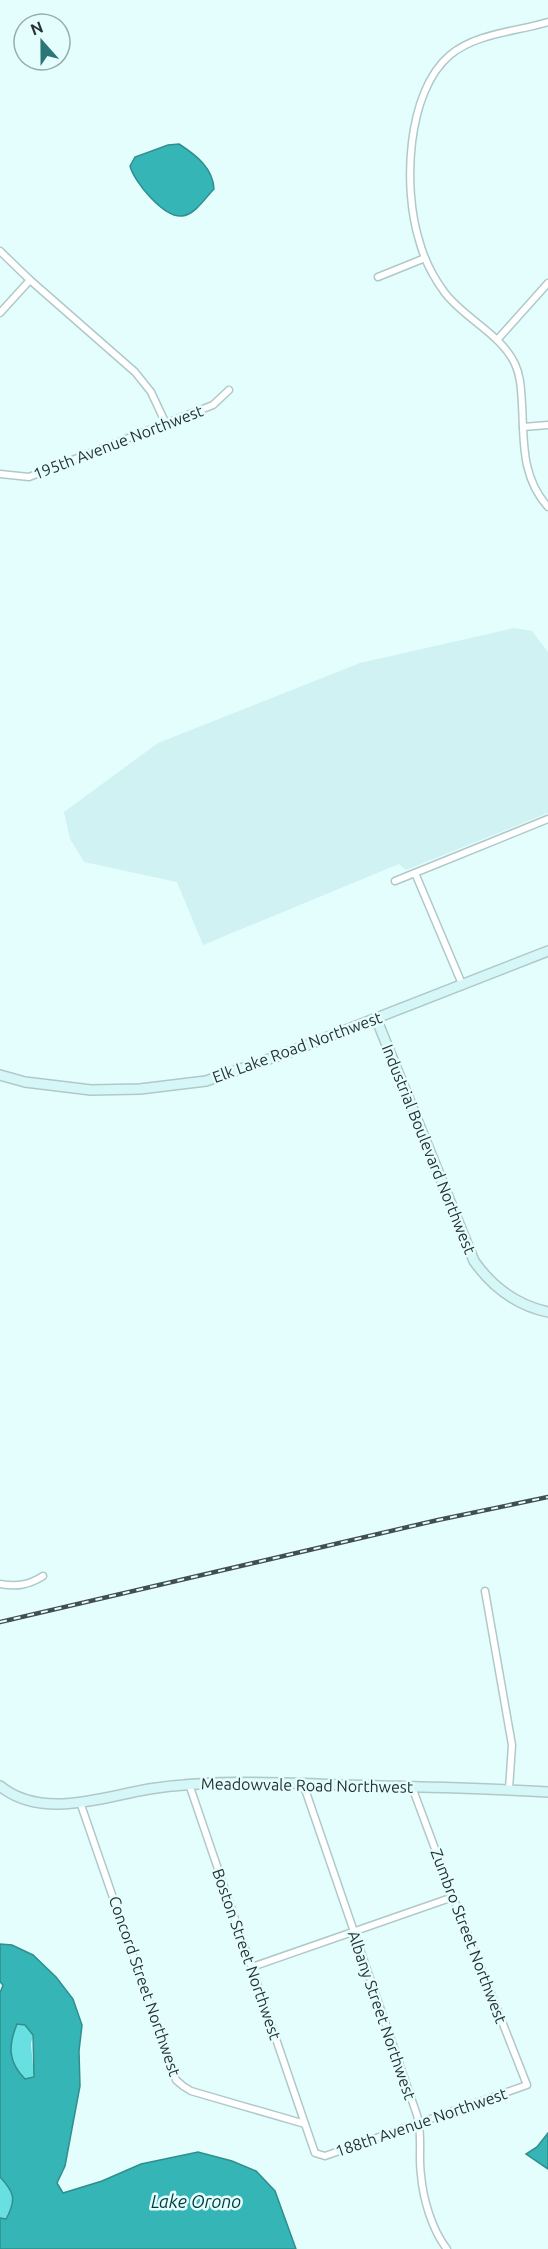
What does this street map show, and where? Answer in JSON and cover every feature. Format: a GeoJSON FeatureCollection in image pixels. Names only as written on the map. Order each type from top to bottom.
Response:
{"type":"FeatureCollection","features":[{"type":"Feature","properties":{"kind":"street"},"geometry":{"type":"LineString","coordinates":[[548,22],[478,39],[448,57],[433,74],[418,112],[411,170],[415,226],[425,258],[446,294],[497,340],[509,353],[519,373],[524,456],[529,476],[548,507]]}},
{"type":"Feature","properties":{"kind":"street"},"geometry":{"type":"LineString","coordinates":[[0,251],[135,372],[151,392],[166,424]]}},
{"type":"Feature","properties":{"kind":"street"},"geometry":{"type":"LineString","coordinates":[[378,277],[425,258]]}},
{"type":"Feature","properties":{"kind":"street"},"geometry":{"type":"LineString","coordinates":[[0,313],[30,280]]}},
{"type":"Feature","properties":{"kind":"street"},"geometry":{"type":"LineString","coordinates":[[497,340],[548,284]]}},
{"type":"Feature","properties":{"kind":"street","name":"195th Avenue Northwest"},"geometry":{"type":"LineString","coordinates":[[0,474],[29,477],[213,405],[229,390]]}},
{"type":"Feature","properties":{"kind":"street"},"geometry":{"type":"LineString","coordinates":[[523,427],[548,425]]}},
{"type":"Feature","properties":{"kind":"street"},"geometry":{"type":"LineString","coordinates":[[395,881],[548,819]]}},
{"type":"Feature","properties":{"kind":"street"},"geometry":{"type":"LineString","coordinates":[[414,873],[462,984]]}},
{"type":"Feature","properties":{"kind":"street","name":"Elk Lake Road Northwest"},"geometry":{"type":"LineString","coordinates":[[0,1075],[25,1082],[91,1090],[140,1089],[206,1081],[292,1051],[548,951]]}},
{"type":"Feature","properties":{"kind":"street","name":"Industrial Boulevard Northwest"},"geometry":{"type":"LineString","coordinates":[[376,1018],[474,1261],[491,1283],[502,1292],[525,1305],[548,1312]]}},
{"type":"Feature","properties":{"kind":"street"},"geometry":{"type":"LineString","coordinates":[[0,1584],[9,1586],[27,1584],[43,1576]]}},
{"type":"Feature","properties":{"kind":"street"},"geometry":{"type":"LineString","coordinates":[[485,1591],[512,1745],[509,1790]]}},
{"type":"Feature","properties":{"kind":"street","name":"Meadowvale Road Northwest"},"geometry":{"type":"LineString","coordinates":[[0,1786],[17,1797],[38,1803],[63,1804],[189,1784],[249,1782],[548,1792]]}},
{"type":"Feature","properties":{"kind":"street","name":"Boston Street Northwest"},"geometry":{"type":"LineString","coordinates":[[189,1784],[305,2124]]}},
{"type":"Feature","properties":{"kind":"street","name":"Albany Street Northwest"},"geometry":{"type":"LineString","coordinates":[[301,1784],[306,1792],[419,2124],[422,2141],[420,2174],[431,2216],[445,2246]]}},
{"type":"Feature","properties":{"kind":"street","name":"Zumbro Street Northwest"},"geometry":{"type":"LineString","coordinates":[[412,1787],[527,2085]]}},
{"type":"Feature","properties":{"kind":"street","name":"Concord Street Northwest"},"geometry":{"type":"LineString","coordinates":[[80,1802],[176,2080],[191,2091],[305,2124]]}},
{"type":"Feature","properties":{"kind":"street"},"geometry":{"type":"LineString","coordinates":[[252,1967],[453,1897]]}},
{"type":"Feature","properties":{"kind":"street","name":"188th Avenue Northwest"},"geometry":{"type":"LineString","coordinates":[[305,2124],[315,2153],[325,2156],[527,2085]]}},
{"type":"Feature","properties":{"kind":"street"},"geometry":{"type":"LineString","coordinates":[[436,2249],[445,2246]]}},
{"type":"Feature","properties":{"kind":"shaded area"},"geometry":{"type":"Polygon","coordinates":[[[514,628],[532,631],[548,652],[548,813],[406,870],[399,864],[203,945],[177,882],[84,862],[70,839],[64,812],[158,743],[360,663],[514,628]]]}},
{"type":"Feature","properties":{"kind":"shaded area"},"geometry":{"type":"Polygon","coordinates":[[[17,2024],[25,2025],[33,2035],[31,2044],[34,2077],[25,2079],[19,2073],[13,2060],[11,2047],[17,2024]]]}},
{"type":"Feature","properties":{"kind":"shaded area"},"geometry":{"type":"Polygon","coordinates":[[[0,2177],[9,2187],[12,2196],[11,2206],[5,2219],[0,2218],[0,2177]]]}},
{"type":"Feature","properties":{"kind":"water"},"geometry":{"type":"Polygon","coordinates":[[[179,144],[207,168],[214,189],[196,209],[182,216],[167,211],[151,198],[137,181],[130,166],[135,157],[168,145],[179,144]]]}},
{"type":"Feature","properties":{"kind":"water","name":"Lake Orono"},"geometry":{"type":"Polygon","coordinates":[[[0,1944],[12,1945],[33,1955],[56,1977],[73,1999],[82,2025],[79,2051],[80,2086],[65,2166],[57,2183],[63,2193],[102,2181],[141,2164],[198,2152],[232,2161],[256,2171],[275,2191],[296,2249],[0,2249],[0,2218],[6,2219],[13,2201],[11,2192],[0,2177],[0,1993],[3,1985],[0,1982],[0,1944]],[[17,2024],[12,2039],[11,2053],[15,2066],[25,2079],[34,2077],[33,2035],[25,2025],[17,2024]]]}},
{"type":"Feature","properties":{"kind":"water"},"geometry":{"type":"Polygon","coordinates":[[[548,2133],[548,2169],[526,2154],[537,2147],[548,2133]]]}},
{"type":"Feature","properties":{"kind":"railway"},"geometry":{"type":"LineString","coordinates":[[0,1622],[438,1520],[548,1497]]}}]}
